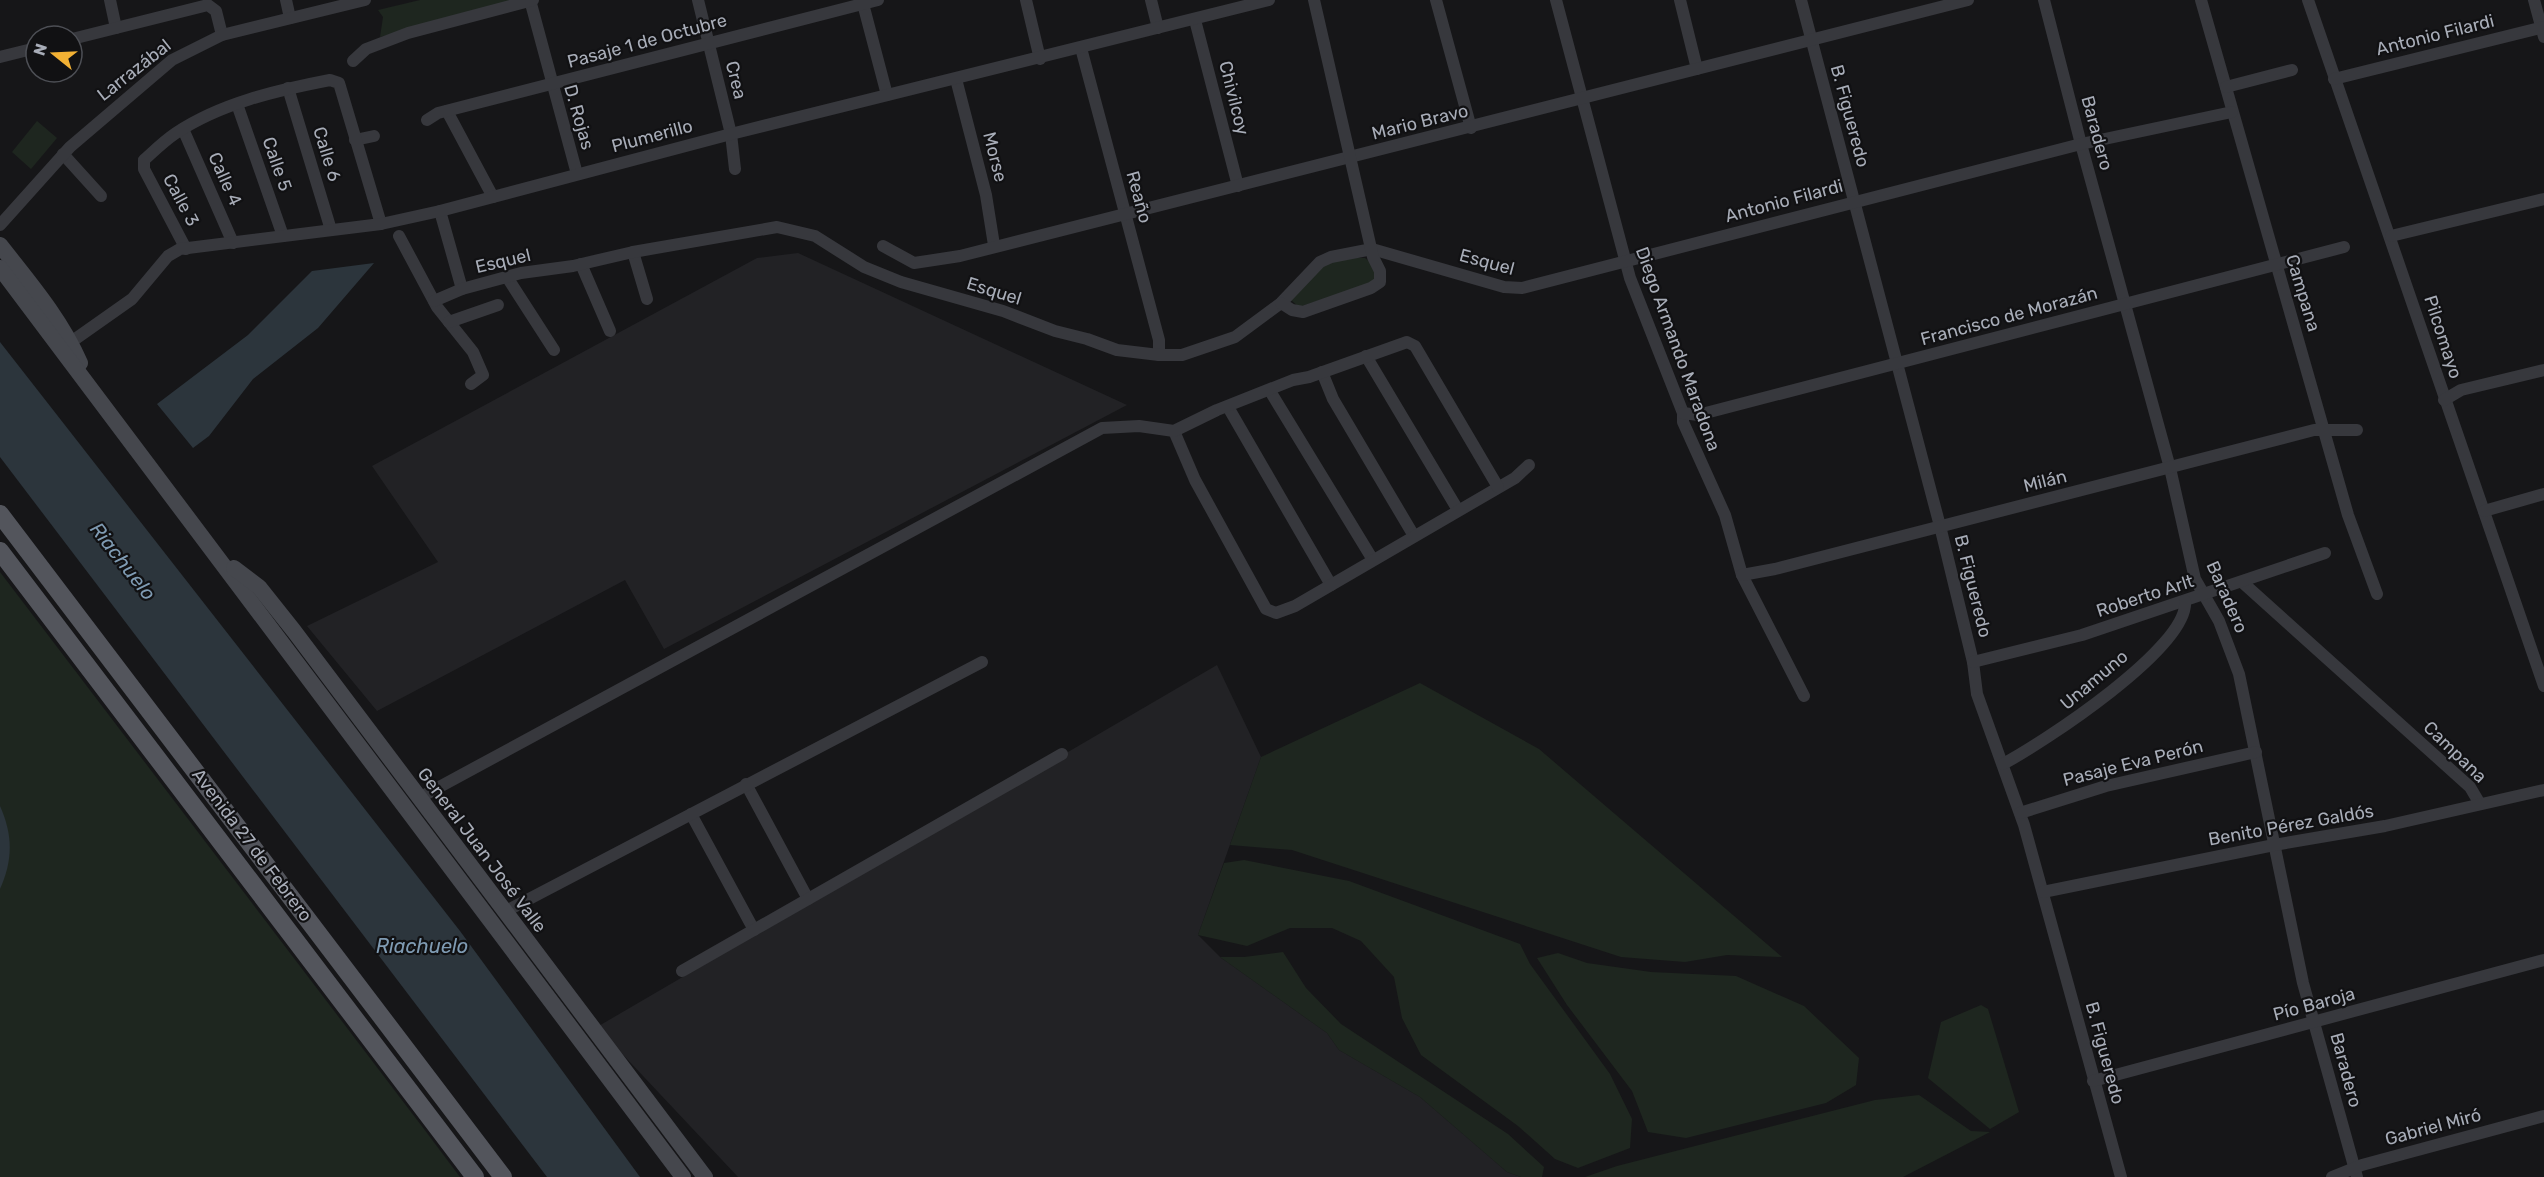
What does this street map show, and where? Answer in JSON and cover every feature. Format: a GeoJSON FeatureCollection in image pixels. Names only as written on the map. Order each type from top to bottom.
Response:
{"type":"FeatureCollection","features":[{"type":"Feature","properties":{"kind":"main road","name":"General Juan José Valle"},"geometry":{"type":"LineString","coordinates":[[0,245],[48,306],[71,342],[89,386]]}},
{"type":"Feature","properties":{"kind":"main road","name":"General Juan José Valle"},"geometry":{"type":"LineString","coordinates":[[0,268],[683,1177]]}},
{"type":"Feature","properties":{"kind":"main road","name":"Avenida 27 de Febrero"},"geometry":{"type":"LineString","coordinates":[[0,514],[503,1177]]}},
{"type":"Feature","properties":{"kind":"main road","name":"Avenida 27 de Febrero"},"geometry":{"type":"LineString","coordinates":[[0,551],[475,1177]]}},
{"type":"Feature","properties":{"kind":"main road","name":"General Juan José Valle"},"geometry":{"type":"LineString","coordinates":[[218,556],[259,587],[705,1177]]}},
{"type":"Feature","properties":{"kind":"street"},"geometry":{"type":"LineString","coordinates":[[110,0],[116,28]]}},
{"type":"Feature","properties":{"kind":"street"},"geometry":{"type":"LineString","coordinates":[[286,0],[290,18]]}},
{"type":"Feature","properties":{"kind":"street","name":"Larrazábal"},"geometry":{"type":"LineString","coordinates":[[0,225],[63,154],[172,60],[222,35],[365,0]]}},
{"type":"Feature","properties":{"kind":"street"},"geometry":{"type":"LineString","coordinates":[[353,61],[366,49],[408,33],[531,0]]}},
{"type":"Feature","properties":{"kind":"street","name":"D. Rojas"},"geometry":{"type":"LineString","coordinates":[[531,0],[551,85],[577,174]]}},
{"type":"Feature","properties":{"kind":"street","name":"Crea"},"geometry":{"type":"LineString","coordinates":[[698,0],[731,134],[735,169]]}},
{"type":"Feature","properties":{"kind":"street","name":"Pasaje 1 de Octubre"},"geometry":{"type":"LineString","coordinates":[[427,120],[447,111],[862,2],[878,0]]}},
{"type":"Feature","properties":{"kind":"street"},"geometry":{"type":"LineString","coordinates":[[1026,0],[1040,58]]}},
{"type":"Feature","properties":{"kind":"street"},"geometry":{"type":"LineString","coordinates":[[1151,0],[1158,28]]}},
{"type":"Feature","properties":{"kind":"street","name":"Plumerillo"},"geometry":{"type":"LineString","coordinates":[[71,342],[132,299],[168,256],[186,249],[381,224],[440,211],[731,134],[1269,0]]}},
{"type":"Feature","properties":{"kind":"street"},"geometry":{"type":"LineString","coordinates":[[1281,303],[1292,310],[1303,312],[1376,286],[1382,277],[1372,249],[1314,0]]}},
{"type":"Feature","properties":{"kind":"street"},"geometry":{"type":"LineString","coordinates":[[1436,0],[1471,128]]}},
{"type":"Feature","properties":{"kind":"street","name":"Diego Armando Maradona"},"geometry":{"type":"LineString","coordinates":[[1556,0],[1625,261],[1671,388],[1683,413],[1686,428],[1725,515],[1742,575],[1804,696]]}},
{"type":"Feature","properties":{"kind":"street"},"geometry":{"type":"LineString","coordinates":[[1680,0],[1697,69]]}},
{"type":"Feature","properties":{"kind":"street","name":"B. Figueredo"},"geometry":{"type":"LineString","coordinates":[[1801,0],[1940,526],[1973,662],[1981,710],[2020,813],[2121,1177]]}},
{"type":"Feature","properties":{"kind":"street","name":"Mario Bravo"},"geometry":{"type":"LineString","coordinates":[[884,246],[914,263],[960,256],[994,245],[1352,158],[1968,0]]}},
{"type":"Feature","properties":{"kind":"street","name":"Baradero"},"geometry":{"type":"LineString","coordinates":[[2044,0],[2170,468],[2195,579],[2225,635],[2238,674],[2303,983],[2356,1173]]}},
{"type":"Feature","properties":{"kind":"street","name":"Campana"},"geometry":{"type":"LineString","coordinates":[[2201,0],[2348,515],[2377,594]]}},
{"type":"Feature","properties":{"kind":"street","name":"Pilcomayo"},"geometry":{"type":"LineString","coordinates":[[2308,0],[2543,680]]}},
{"type":"Feature","properties":{"kind":"street"},"geometry":{"type":"LineString","coordinates":[[2534,0],[2543,30]]}},
{"type":"Feature","properties":{"kind":"street"},"geometry":{"type":"LineString","coordinates":[[862,2],[887,95]]}},
{"type":"Feature","properties":{"kind":"street"},"geometry":{"type":"LineString","coordinates":[[84,36],[208,5],[216,11],[222,35]]}},
{"type":"Feature","properties":{"kind":"street","name":"Chivilcoy"},"geometry":{"type":"LineString","coordinates":[[1195,20],[1238,186]]}},
{"type":"Feature","properties":{"kind":"street","name":"Antonio Filardi"},"geometry":{"type":"LineString","coordinates":[[2334,79],[2543,30]]}},
{"type":"Feature","properties":{"kind":"street","name":"Reaño"},"geometry":{"type":"LineString","coordinates":[[1081,48],[1159,340],[1159,355]]}},
{"type":"Feature","properties":{"kind":"street"},"geometry":{"type":"LineString","coordinates":[[0,57],[24,51]]}},
{"type":"Feature","properties":{"kind":"street"},"geometry":{"type":"LineString","coordinates":[[2226,87],[2292,70]]}},
{"type":"Feature","properties":{"kind":"street","name":"Morse"},"geometry":{"type":"LineString","coordinates":[[956,79],[986,195],[994,245]]}},
{"type":"Feature","properties":{"kind":"street"},"geometry":{"type":"LineString","coordinates":[[183,129],[237,104],[288,88],[330,80],[339,83],[381,224]]}},
{"type":"Feature","properties":{"kind":"street","name":"Calle 6"},"geometry":{"type":"LineString","coordinates":[[288,88],[331,230]]}},
{"type":"Feature","properties":{"kind":"street","name":"Calle 5"},"geometry":{"type":"LineString","coordinates":[[237,104],[283,236]]}},
{"type":"Feature","properties":{"kind":"street"},"geometry":{"type":"LineString","coordinates":[[447,111],[493,197]]}},
{"type":"Feature","properties":{"kind":"street","name":"Antonio Filardi"},"geometry":{"type":"LineString","coordinates":[[1522,288],[2081,144],[2232,112]]}},
{"type":"Feature","properties":{"kind":"street","name":"Calle 3"},"geometry":{"type":"LineString","coordinates":[[183,129],[144,160],[144,169],[186,249]]}},
{"type":"Feature","properties":{"kind":"street","name":"Calle 4"},"geometry":{"type":"LineString","coordinates":[[183,129],[233,243]]}},
{"type":"Feature","properties":{"kind":"street"},"geometry":{"type":"LineString","coordinates":[[355,140],[374,136]]}},
{"type":"Feature","properties":{"kind":"street"},"geometry":{"type":"LineString","coordinates":[[63,154],[101,196]]}},
{"type":"Feature","properties":{"kind":"street"},"geometry":{"type":"LineString","coordinates":[[2391,236],[2544,199]]}},
{"type":"Feature","properties":{"kind":"street"},"geometry":{"type":"LineString","coordinates":[[440,211],[462,289]]}},
{"type":"Feature","properties":{"kind":"street","name":"Esquel"},"geometry":{"type":"LineString","coordinates":[[434,301],[462,289],[507,277],[769,227],[792,229],[815,236],[864,267],[901,282],[1003,311],[1055,331],[1088,339],[1117,350],[1159,355],[1182,355],[1226,341],[1244,332],[1281,303],[1325,258],[1372,249],[1504,287],[1522,288]]}},
{"type":"Feature","properties":{"kind":"street"},"geometry":{"type":"LineString","coordinates":[[399,236],[434,301],[473,352],[483,375],[471,384]]}},
{"type":"Feature","properties":{"kind":"street","name":"Francisco de Morazán"},"geometry":{"type":"LineString","coordinates":[[1683,413],[1698,415],[2344,247]]}},
{"type":"Feature","properties":{"kind":"street"},"geometry":{"type":"LineString","coordinates":[[633,252],[647,299]]}},
{"type":"Feature","properties":{"kind":"street"},"geometry":{"type":"LineString","coordinates":[[581,264],[610,331]]}},
{"type":"Feature","properties":{"kind":"street"},"geometry":{"type":"LineString","coordinates":[[507,277],[554,350]]}},
{"type":"Feature","properties":{"kind":"street"},"geometry":{"type":"LineString","coordinates":[[449,322],[498,305]]}},
{"type":"Feature","properties":{"kind":"street"},"geometry":{"type":"LineString","coordinates":[[419,798],[1095,431],[1113,426],[1130,426],[1174,432],[1205,414],[1270,391],[1293,380],[1407,342],[1415,346],[1498,487]]}},
{"type":"Feature","properties":{"kind":"street"},"geometry":{"type":"LineString","coordinates":[[1366,356],[1458,510]]}},
{"type":"Feature","properties":{"kind":"street"},"geometry":{"type":"LineString","coordinates":[[2445,400],[2461,390],[2544,370]]}},
{"type":"Feature","properties":{"kind":"street"},"geometry":{"type":"LineString","coordinates":[[1322,372],[1333,399],[1414,536]]}},
{"type":"Feature","properties":{"kind":"street"},"geometry":{"type":"LineString","coordinates":[[1270,391],[1373,560]]}},
{"type":"Feature","properties":{"kind":"street"},"geometry":{"type":"LineString","coordinates":[[1228,407],[1331,585]]}},
{"type":"Feature","properties":{"kind":"street","name":"Milán"},"geometry":{"type":"LineString","coordinates":[[1742,575],[1774,569],[2324,429],[2357,430]]}},
{"type":"Feature","properties":{"kind":"street"},"geometry":{"type":"LineString","coordinates":[[1174,432],[1195,480],[1266,609],[1276,613],[1285,611],[1515,478],[1529,465]]}},
{"type":"Feature","properties":{"kind":"street"},"geometry":{"type":"LineString","coordinates":[[2484,511],[2544,494]]}},
{"type":"Feature","properties":{"kind":"street","name":"Roberto Arlt"},"geometry":{"type":"LineString","coordinates":[[1973,662],[2082,635],[2204,596],[2325,553]]}},
{"type":"Feature","properties":{"kind":"street","name":"Campana"},"geometry":{"type":"LineString","coordinates":[[2242,582],[2470,787],[2480,804]]}},
{"type":"Feature","properties":{"kind":"street","name":"Unamuno"},"geometry":{"type":"LineString","coordinates":[[2002,764],[2066,728],[2126,678],[2179,624],[2186,608],[2185,601]]}},
{"type":"Feature","properties":{"kind":"street"},"geometry":{"type":"LineString","coordinates":[[504,912],[746,783],[982,662]]}},
{"type":"Feature","properties":{"kind":"street","name":"Pasaje Eva Perón"},"geometry":{"type":"LineString","coordinates":[[2020,813],[2099,788],[2256,752]]}},
{"type":"Feature","properties":{"kind":"street"},"geometry":{"type":"LineString","coordinates":[[682,971],[1062,754]]}},
{"type":"Feature","properties":{"kind":"street"},"geometry":{"type":"LineString","coordinates":[[746,783],[808,899]]}},
{"type":"Feature","properties":{"kind":"street","name":"Benito Pérez Galdós"},"geometry":{"type":"LineString","coordinates":[[2043,892],[2274,845],[2385,826],[2544,790]]}},
{"type":"Feature","properties":{"kind":"street"},"geometry":{"type":"LineString","coordinates":[[691,814],[754,930]]}},
{"type":"Feature","properties":{"kind":"street","name":"Pío Baroja"},"geometry":{"type":"LineString","coordinates":[[2093,1081],[2543,964]]}},
{"type":"Feature","properties":{"kind":"street","name":"Gabriel Miró"},"geometry":{"type":"LineString","coordinates":[[2332,1177],[2356,1173],[2544,1116]]}},
{"type":"Feature","properties":{"kind":"shaded area"},"geometry":{"type":"Polygon","coordinates":[[[420,0],[520,0],[380,37],[383,17],[378,10],[420,0]]]}},
{"type":"Feature","properties":{"kind":"shaded area"},"geometry":{"type":"Polygon","coordinates":[[[37,121],[57,138],[31,169],[12,152],[37,121]]]}},
{"type":"Feature","properties":{"kind":"shaded area"},"geometry":{"type":"Polygon","coordinates":[[[798,253],[1127,405],[664,649],[625,580],[377,711],[307,626],[438,562],[372,466],[757,258],[798,253]]]}},
{"type":"Feature","properties":{"kind":"shaded area"},"geometry":{"type":"Polygon","coordinates":[[[1339,258],[1365,258],[1371,263],[1376,275],[1373,283],[1299,307],[1291,300],[1316,270],[1339,258]]]}},
{"type":"Feature","properties":{"kind":"shaded area"},"geometry":{"type":"Polygon","coordinates":[[[0,572],[427,1133],[460,1177],[0,1177],[0,572]]]}},
{"type":"Feature","properties":{"kind":"shaded area"},"geometry":{"type":"Polygon","coordinates":[[[1217,665],[1261,757],[1198,935],[1220,957],[1327,1033],[1339,1050],[1420,1097],[1507,1172],[1521,1177],[738,1177],[597,1027],[1217,665]]]}},
{"type":"Feature","properties":{"kind":"shaded area"},"geometry":{"type":"Polygon","coordinates":[[[1420,683],[1539,749],[1782,957],[1727,955],[1685,962],[1621,957],[1292,850],[1230,845],[1261,757],[1420,683]]]}},
{"type":"Feature","properties":{"kind":"shaded area"},"geometry":{"type":"Polygon","coordinates":[[[1244,860],[1349,881],[1520,944],[1530,964],[1610,1074],[1632,1119],[1630,1148],[1578,1168],[1555,1159],[1518,1126],[1421,1055],[1402,1018],[1394,977],[1361,941],[1332,928],[1290,928],[1247,946],[1198,935],[1224,863],[1244,860]]]}},
{"type":"Feature","properties":{"kind":"shaded area"},"geometry":{"type":"Polygon","coordinates":[[[1283,952],[1306,988],[1341,1024],[1508,1134],[1544,1167],[1542,1177],[1521,1177],[1507,1172],[1420,1097],[1339,1050],[1327,1033],[1220,957],[1244,957],[1283,952]]]}},
{"type":"Feature","properties":{"kind":"shaded area"},"geometry":{"type":"Polygon","coordinates":[[[1558,953],[1587,963],[1651,972],[1736,976],[1804,1006],[1859,1058],[1856,1085],[1826,1103],[1686,1138],[1648,1132],[1632,1091],[1567,1005],[1537,958],[1558,953]]]}},
{"type":"Feature","properties":{"kind":"shaded area"},"geometry":{"type":"Polygon","coordinates":[[[1981,1005],[1988,1009],[2019,1112],[1990,1129],[1928,1078],[1941,1022],[1981,1005]]]}},
{"type":"Feature","properties":{"kind":"shaded area"},"geometry":{"type":"Polygon","coordinates":[[[1919,1095],[1971,1131],[1990,1132],[1903,1177],[1585,1177],[1617,1166],[1875,1100],[1919,1095]]]}},
{"type":"Feature","properties":{"kind":"water"},"geometry":{"type":"Polygon","coordinates":[[[374,263],[318,328],[253,379],[209,436],[193,448],[157,404],[248,335],[312,271],[374,263]]]}},
{"type":"Feature","properties":{"kind":"water","name":"Riachuelo"},"geometry":{"type":"Polygon","coordinates":[[[0,342],[460,931],[640,1177],[547,1177],[0,457],[0,342]]]}},
{"type":"Feature","properties":{"kind":"water"},"geometry":{"type":"Polygon","coordinates":[[[0,806],[7,827],[10,848],[7,868],[0,889],[0,806]]]}}]}
